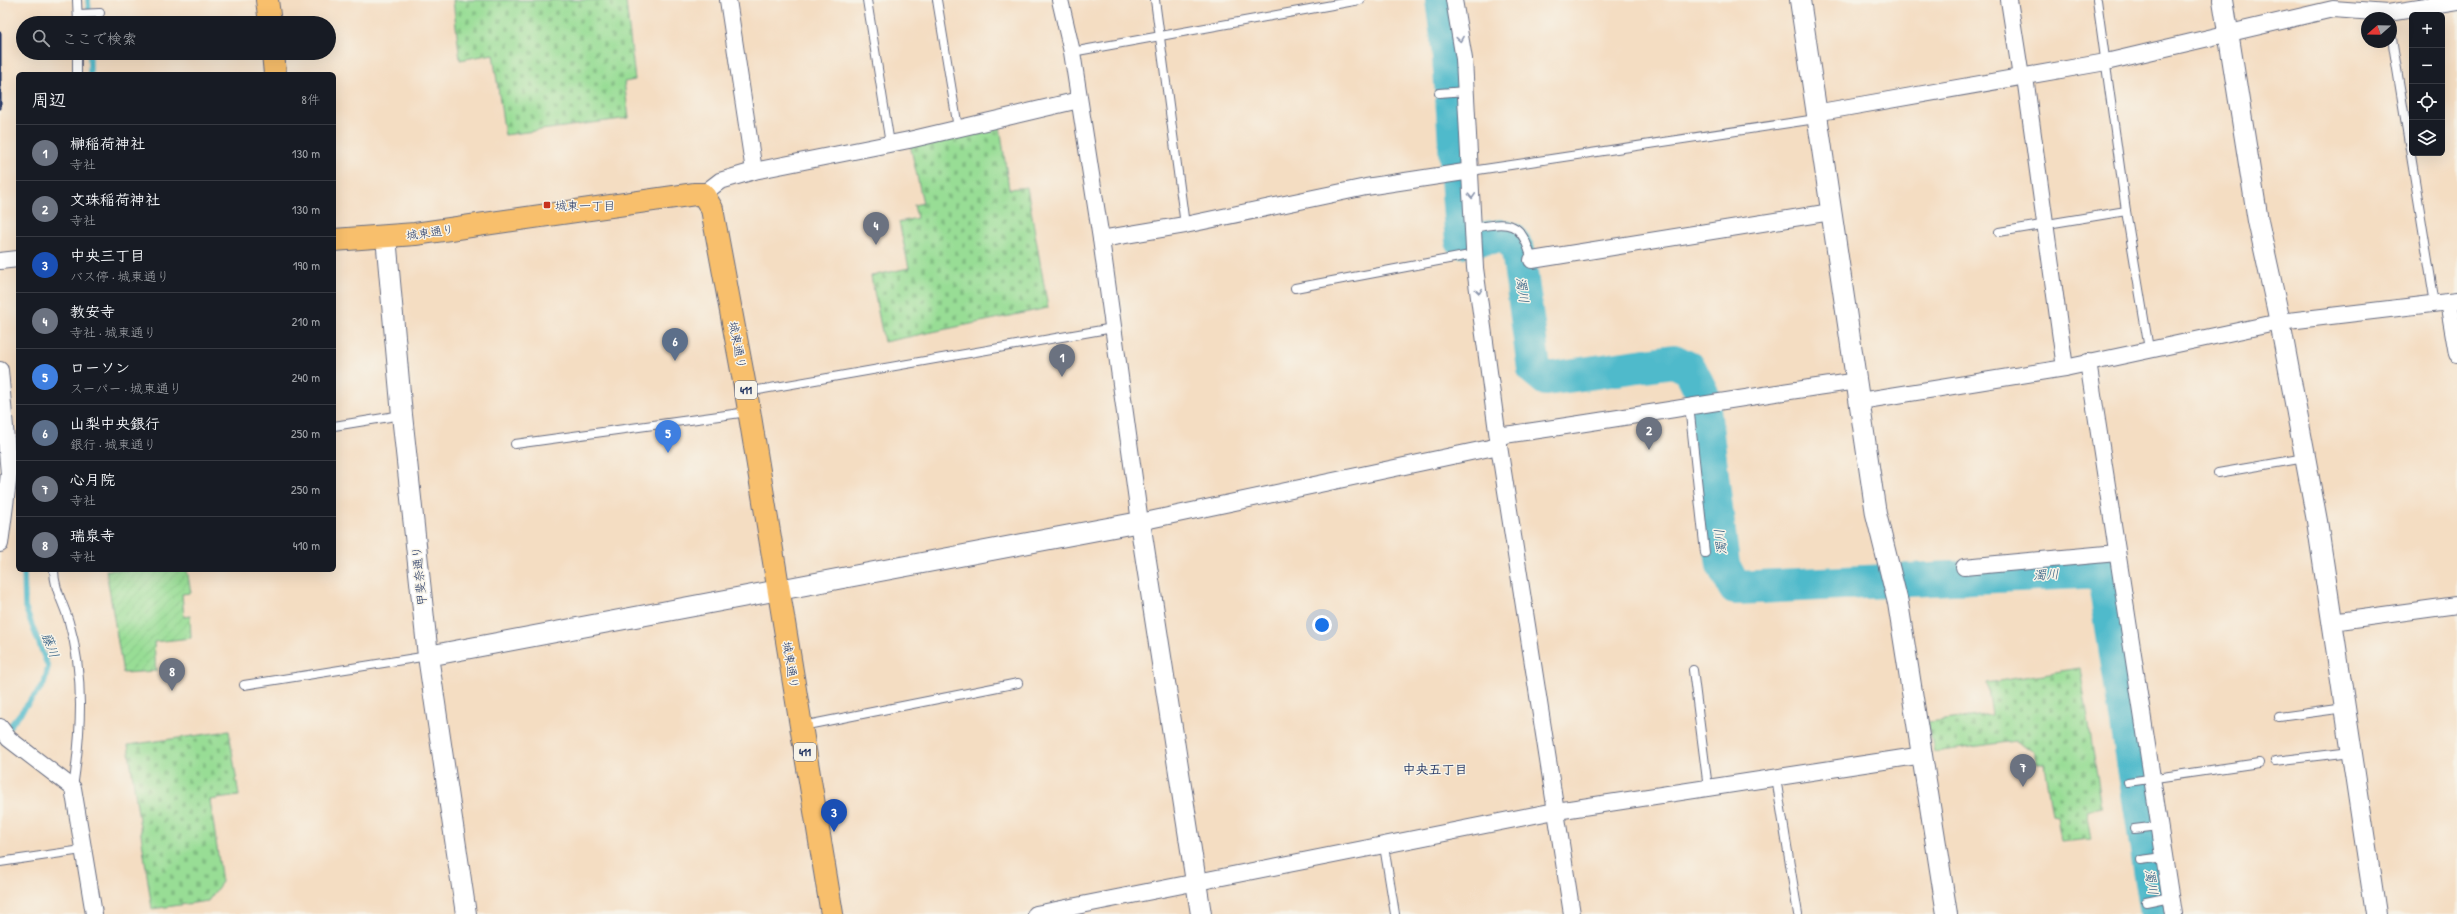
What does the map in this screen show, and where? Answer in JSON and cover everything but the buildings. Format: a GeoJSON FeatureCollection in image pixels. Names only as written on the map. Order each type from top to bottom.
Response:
{"type":"FeatureCollection","features":[{"type":"Feature","properties":{"kind":"highway"},"geometry":{"type":"LineString","coordinates":[[267,0],[269,16]]}},
{"type":"Feature","properties":{"kind":"highway"},"geometry":{"type":"LineString","coordinates":[[274,60],[275,72]]}},
{"type":"Feature","properties":{"kind":"highway","name":"城東通り"},"geometry":{"type":"LineString","coordinates":[[336,240],[386,237],[688,194],[703,194],[712,209],[748,402],[832,914]]}},
{"type":"Feature","properties":{"kind":"street"},"geometry":{"type":"LineString","coordinates":[[728,0],[754,171]]}},
{"type":"Feature","properties":{"kind":"street"},"geometry":{"type":"LineString","coordinates":[[1060,0],[1072,52],[1101,239],[1112,328],[1140,522],[1201,914]]}},
{"type":"Feature","properties":{"kind":"street"},"geometry":{"type":"LineString","coordinates":[[1454,0],[1464,59],[1462,91],[1471,171],[1475,253],[1499,441],[1572,914]]}},
{"type":"Feature","properties":{"kind":"street"},"geometry":{"type":"LineString","coordinates":[[1800,0],[1816,116],[1858,381],[1876,514],[1898,603],[1947,914]]}},
{"type":"Feature","properties":{"kind":"street"},"geometry":{"type":"LineString","coordinates":[[2009,0],[2023,77],[2065,368]]}},
{"type":"Feature","properties":{"kind":"street"},"geometry":{"type":"LineString","coordinates":[[2223,0],[2258,220],[2280,322],[2305,458],[2332,622],[2376,914]]}},
{"type":"Feature","properties":{"kind":"street"},"geometry":{"type":"LineString","coordinates":[[1816,116],[2106,62],[2333,9],[2391,11],[2457,2]]}},
{"type":"Feature","properties":{"kind":"street"},"geometry":{"type":"LineString","coordinates":[[703,194],[720,181],[754,171],[890,144],[1079,100]]}},
{"type":"Feature","properties":{"kind":"street"},"geometry":{"type":"LineString","coordinates":[[1101,239],[1185,225],[1366,187],[1471,171]]}},
{"type":"Feature","properties":{"kind":"street"},"geometry":{"type":"LineString","coordinates":[[1532,260],[1831,212]]}},
{"type":"Feature","properties":{"kind":"street","name":"甲斐奈通り"},"geometry":{"type":"LineString","coordinates":[[386,237],[402,415],[428,656],[466,914]]}},
{"type":"Feature","properties":{"kind":"street"},"geometry":{"type":"LineString","coordinates":[[0,261],[16,259]]}},
{"type":"Feature","properties":{"kind":"street"},"geometry":{"type":"LineString","coordinates":[[1860,401],[2065,368],[2280,322],[2447,302],[2457,354]]}},
{"type":"Feature","properties":{"kind":"street"},"geometry":{"type":"LineString","coordinates":[[2088,362],[2117,553],[2123,614],[2141,736],[2167,898],[2173,914]]}},
{"type":"Feature","properties":{"kind":"street"},"geometry":{"type":"LineString","coordinates":[[0,370],[14,474],[0,544]]}},
{"type":"Feature","properties":{"kind":"street"},"geometry":{"type":"LineString","coordinates":[[428,656],[1140,522],[1499,441],[1649,414],[1689,405],[1858,381]]}},
{"type":"Feature","properties":{"kind":"street"},"geometry":{"type":"LineString","coordinates":[[1964,567],[2022,565],[2080,560],[2117,553]]}},
{"type":"Feature","properties":{"kind":"street"},"geometry":{"type":"LineString","coordinates":[[2332,622],[2457,605]]}},
{"type":"Feature","properties":{"kind":"street"},"geometry":{"type":"LineString","coordinates":[[0,727],[9,739],[73,788],[82,850],[94,914]]}},
{"type":"Feature","properties":{"kind":"street"},"geometry":{"type":"LineString","coordinates":[[1036,914],[1080,910],[1197,883],[1556,811],[1923,755]]}},
{"type":"Feature","properties":{"kind":"lane"},"geometry":{"type":"LineString","coordinates":[[77,0],[80,14],[100,13]]}},
{"type":"Feature","properties":{"kind":"lane"},"geometry":{"type":"LineString","coordinates":[[867,0],[890,144]]}},
{"type":"Feature","properties":{"kind":"lane"},"geometry":{"type":"LineString","coordinates":[[937,0],[958,128]]}},
{"type":"Feature","properties":{"kind":"lane"},"geometry":{"type":"LineString","coordinates":[[1155,0],[1158,37],[1185,225]]}},
{"type":"Feature","properties":{"kind":"lane"},"geometry":{"type":"LineString","coordinates":[[1072,52],[1158,37],[1317,4],[1360,0]]}},
{"type":"Feature","properties":{"kind":"lane"},"geometry":{"type":"LineString","coordinates":[[2097,0],[2126,211],[2149,349]]}},
{"type":"Feature","properties":{"kind":"lane"},"geometry":{"type":"LineString","coordinates":[[2394,48],[2447,302]]}},
{"type":"Feature","properties":{"kind":"lane"},"geometry":{"type":"LineString","coordinates":[[77,72],[78,60]]}},
{"type":"Feature","properties":{"kind":"lane"},"geometry":{"type":"LineString","coordinates":[[1439,93],[1462,91]]}},
{"type":"Feature","properties":{"kind":"lane"},"geometry":{"type":"LineString","coordinates":[[1471,171],[1816,116]]}},
{"type":"Feature","properties":{"kind":"lane"},"geometry":{"type":"LineString","coordinates":[[1999,232],[2126,211]]}},
{"type":"Feature","properties":{"kind":"lane"},"geometry":{"type":"LineString","coordinates":[[1473,228],[1502,223],[1512,225],[1520,230],[1527,240],[1532,260]]}},
{"type":"Feature","properties":{"kind":"lane"},"geometry":{"type":"LineString","coordinates":[[1296,288],[1475,253]]}},
{"type":"Feature","properties":{"kind":"lane"},"geometry":{"type":"LineString","coordinates":[[515,444],[748,402],[1112,328]]}},
{"type":"Feature","properties":{"kind":"lane"},"geometry":{"type":"LineString","coordinates":[[1689,405],[1705,553]]}},
{"type":"Feature","properties":{"kind":"lane"},"geometry":{"type":"LineString","coordinates":[[336,426],[402,415]]}},
{"type":"Feature","properties":{"kind":"lane"},"geometry":{"type":"LineString","coordinates":[[2218,473],[2305,458]]}},
{"type":"Feature","properties":{"kind":"lane"},"geometry":{"type":"LineString","coordinates":[[54,572],[56,587],[69,622],[81,705],[73,788]]}},
{"type":"Feature","properties":{"kind":"lane"},"geometry":{"type":"LineString","coordinates":[[244,686],[428,656]]}},
{"type":"Feature","properties":{"kind":"lane"},"geometry":{"type":"LineString","coordinates":[[1693,670],[1708,788]]}},
{"type":"Feature","properties":{"kind":"lane"},"geometry":{"type":"LineString","coordinates":[[801,726],[1018,682]]}},
{"type":"Feature","properties":{"kind":"lane"},"geometry":{"type":"LineString","coordinates":[[2279,717],[2345,708]]}},
{"type":"Feature","properties":{"kind":"lane"},"geometry":{"type":"LineString","coordinates":[[2275,761],[2352,752]]}},
{"type":"Feature","properties":{"kind":"lane"},"geometry":{"type":"LineString","coordinates":[[2128,782],[2258,763]]}},
{"type":"Feature","properties":{"kind":"lane"},"geometry":{"type":"LineString","coordinates":[[1776,778],[1798,914]]}},
{"type":"Feature","properties":{"kind":"lane"},"geometry":{"type":"LineString","coordinates":[[2134,829],[2156,826]]}},
{"type":"Feature","properties":{"kind":"lane"},"geometry":{"type":"LineString","coordinates":[[1384,846],[1395,914]]}},
{"type":"Feature","properties":{"kind":"lane"},"geometry":{"type":"LineString","coordinates":[[0,862],[82,850]]}},
{"type":"Feature","properties":{"kind":"lane"},"geometry":{"type":"LineString","coordinates":[[2141,860],[2160,857]]}},
{"type":"Feature","properties":{"kind":"lane"},"geometry":{"type":"LineString","coordinates":[[2146,902],[2167,898]]}},
{"type":"Feature","properties":{"kind":"green space"},"geometry":{"type":"Polygon","coordinates":[[[453,0],[620,0],[626,2],[635,80],[624,82],[629,118],[505,135],[493,54],[460,60],[453,0]]]}},
{"type":"Feature","properties":{"kind":"green space"},"geometry":{"type":"Polygon","coordinates":[[[999,119],[1009,189],[1027,187],[1048,308],[884,342],[871,276],[909,268],[899,222],[917,218],[914,205],[923,203],[909,140],[999,119]]]}},
{"type":"Feature","properties":{"kind":"green space"},"geometry":{"type":"Polygon","coordinates":[[[106,572],[187,572],[191,593],[182,594],[184,617],[190,616],[191,638],[154,642],[156,671],[123,673],[106,572]]]}},
{"type":"Feature","properties":{"kind":"green space"},"geometry":{"type":"Polygon","coordinates":[[[2080,668],[2102,807],[2086,810],[2091,839],[2061,842],[2057,816],[2052,815],[2044,764],[2036,764],[2034,752],[2015,741],[1934,752],[1928,722],[1992,714],[1987,683],[2080,668]]]}},
{"type":"Feature","properties":{"kind":"green space"},"geometry":{"type":"Polygon","coordinates":[[[229,731],[239,796],[210,800],[222,882],[208,901],[152,909],[128,745],[229,731]]]}},
{"type":"Feature","properties":{"kind":"waterway","name":"藤川"},"geometry":{"type":"LineString","coordinates":[[88,0],[89,16]]}},
{"type":"Feature","properties":{"kind":"waterway","name":"濁川"},"geometry":{"type":"LineString","coordinates":[[1442,0],[1449,60],[1462,241],[1501,236],[1511,239],[1518,251],[1534,369],[1546,379],[1674,361],[1690,369],[1702,393],[1723,565],[1735,588],[2103,571],[2157,914]]}},
{"type":"Feature","properties":{"kind":"waterway","name":"藤川"},"geometry":{"type":"LineString","coordinates":[[90,60],[90,72]]}},
{"type":"Feature","properties":{"kind":"waterway","name":"藤川"},"geometry":{"type":"LineString","coordinates":[[5,732],[44,684],[48,667],[25,607],[24,572]]}},
{"type":"Feature","properties":{"kind":"railway"},"geometry":{"type":"LineString","coordinates":[[0,33],[0,108]]}},
{"type":"Feature","properties":{"kind":"place","name":"城東一丁目"},"geometry":{"type":"Point","coordinates":[547,205]}},
{"type":"Feature","properties":{"kind":"place","name":"教安寺"},"geometry":{"type":"Point","coordinates":[876,245]}},
{"type":"Feature","properties":{"kind":"place","name":"山梨中央銀行"},"geometry":{"type":"Point","coordinates":[675,361]}},
{"type":"Feature","properties":{"kind":"place","name":"榊稲荷神社"},"geometry":{"type":"Point","coordinates":[1062,377]}},
{"type":"Feature","properties":{"kind":"place","name":"文珠稲荷神社"},"geometry":{"type":"Point","coordinates":[1649,450]}},
{"type":"Feature","properties":{"kind":"place","name":"ローソン"},"geometry":{"type":"Point","coordinates":[668,453]}},
{"type":"Feature","properties":{"kind":"place","name":"瑞泉寺"},"geometry":{"type":"Point","coordinates":[172,691]}},
{"type":"Feature","properties":{"kind":"place","name":"心月院"},"geometry":{"type":"Point","coordinates":[2023,787]}},
{"type":"Feature","properties":{"kind":"place","name":"中央三丁目"},"geometry":{"type":"Point","coordinates":[834,832]}},
{"type":"Feature","properties":{"kind":"district","name":"中央五丁目"},"geometry":{"type":"Point","coordinates":[1435,769]}}]}
